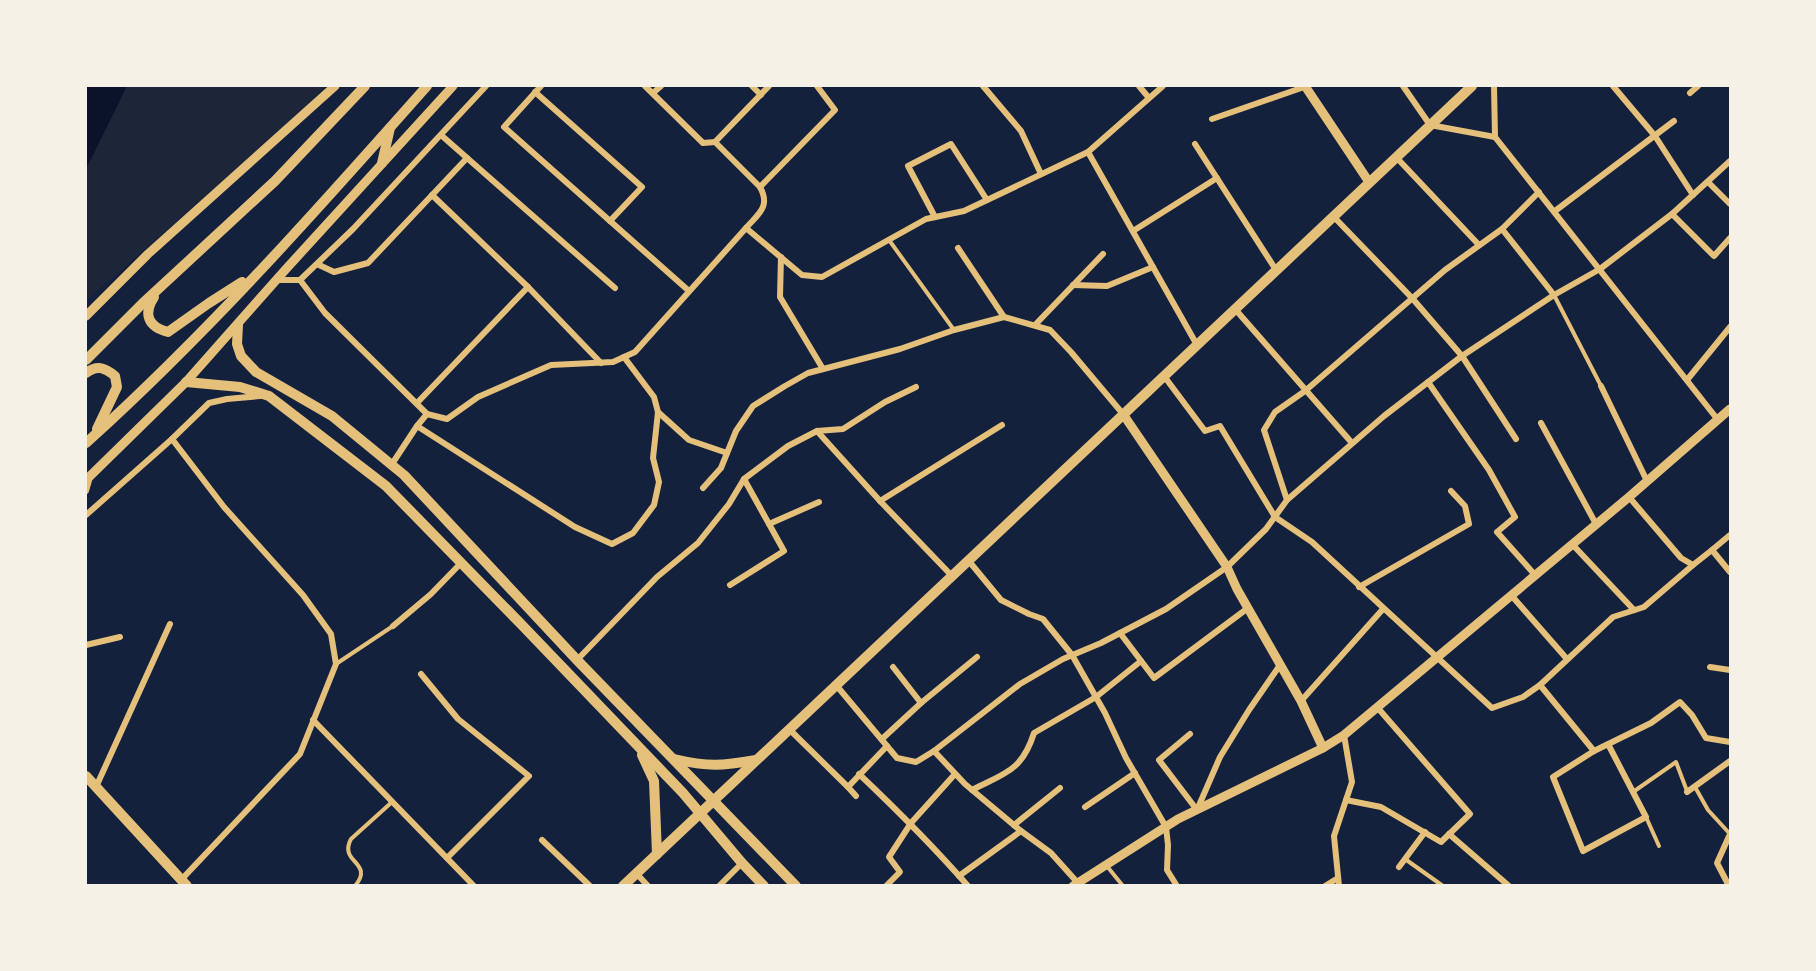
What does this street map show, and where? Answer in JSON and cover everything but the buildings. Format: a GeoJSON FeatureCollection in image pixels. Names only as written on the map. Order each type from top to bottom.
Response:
{"type":"FeatureCollection","features":[{"type":"Feature","properties":{"kind":"main road"},"geometry":{"type":"LineString","coordinates":[[86,360],[275,181],[365,86]]}},
{"type":"Feature","properties":{"kind":"main road"},"geometry":{"type":"LineString","coordinates":[[86,443],[161,371],[258,272],[427,86]]}},
{"type":"Feature","properties":{"kind":"main road"},"geometry":{"type":"LineString","coordinates":[[623,885],[1472,86]]}},
{"type":"Feature","properties":{"kind":"main road"},"geometry":{"type":"LineString","coordinates":[[382,163],[390,127]]}},
{"type":"Feature","properties":{"kind":"main road"},"geometry":{"type":"LineString","coordinates":[[159,289],[147,311],[149,320],[155,327],[168,332],[258,272]]}},
{"type":"Feature","properties":{"kind":"main road"},"geometry":{"type":"LineString","coordinates":[[238,325],[237,344],[240,356],[256,372],[332,416],[392,464],[577,660],[796,885]]}},
{"type":"Feature","properties":{"kind":"main road"},"geometry":{"type":"LineString","coordinates":[[86,373],[93,368],[105,368],[115,376],[117,387],[95,435]]}},
{"type":"Feature","properties":{"kind":"main road"},"geometry":{"type":"LineString","coordinates":[[186,382],[240,387],[268,396],[386,486],[640,749],[764,885]]}},
{"type":"Feature","properties":{"kind":"main road"},"geometry":{"type":"LineString","coordinates":[[520,623],[532,613]]}},
{"type":"Feature","properties":{"kind":"main road"},"geometry":{"type":"LineString","coordinates":[[640,749],[654,781],[657,854]]}},
{"type":"Feature","properties":{"kind":"main road"},"geometry":{"type":"LineString","coordinates":[[672,758],[700,766],[756,760]]}},
{"type":"Feature","properties":{"kind":"main road"},"geometry":{"type":"LineString","coordinates":[[86,776],[184,883]]}},
{"type":"Feature","properties":{"kind":"street"},"geometry":{"type":"LineString","coordinates":[[86,316],[148,254],[335,86]]}},
{"type":"Feature","properties":{"kind":"street"},"geometry":{"type":"LineString","coordinates":[[86,491],[88,478],[186,382],[453,86]]}},
{"type":"Feature","properties":{"kind":"street"},"geometry":{"type":"LineString","coordinates":[[276,280],[300,280],[353,229],[486,86]]}},
{"type":"Feature","properties":{"kind":"street"},"geometry":{"type":"LineString","coordinates":[[540,86],[504,127],[689,291]]}},
{"type":"Feature","properties":{"kind":"street"},"geometry":{"type":"LineString","coordinates":[[300,280],[324,313],[428,414],[447,419],[478,397],[551,365],[613,362],[635,352],[765,205],[765,196],[760,187],[715,142],[703,142],[645,86]]}},
{"type":"Feature","properties":{"kind":"street"},"geometry":{"type":"LineString","coordinates":[[653,93],[661,86]]}},
{"type":"Feature","properties":{"kind":"street"},"geometry":{"type":"LineString","coordinates":[[752,86],[760,95]]}},
{"type":"Feature","properties":{"kind":"street"},"geometry":{"type":"LineString","coordinates":[[715,142],[769,86]]}},
{"type":"Feature","properties":{"kind":"street"},"geometry":{"type":"LineString","coordinates":[[760,187],[835,110],[817,86]]}},
{"type":"Feature","properties":{"kind":"street"},"geometry":{"type":"LineString","coordinates":[[985,86],[1021,131],[1041,174]]}},
{"type":"Feature","properties":{"kind":"street"},"geometry":{"type":"LineString","coordinates":[[1139,86],[1149,98]]}},
{"type":"Feature","properties":{"kind":"street"},"geometry":{"type":"LineString","coordinates":[[746,228],[802,275],[822,277],[926,219],[964,211],[1088,152],[1163,86]]}},
{"type":"Feature","properties":{"kind":"street"},"geometry":{"type":"LineString","coordinates":[[1212,119],[1307,86],[1369,183]]}},
{"type":"Feature","properties":{"kind":"street"},"geometry":{"type":"LineString","coordinates":[[1403,86],[1430,125],[1495,136]]}},
{"type":"Feature","properties":{"kind":"street"},"geometry":{"type":"LineString","coordinates":[[1494,86],[1495,136],[1718,420]]}},
{"type":"Feature","properties":{"kind":"street"},"geometry":{"type":"LineString","coordinates":[[1615,86],[1655,135],[1693,195]]}},
{"type":"Feature","properties":{"kind":"street"},"geometry":{"type":"LineString","coordinates":[[1690,93],[1698,86]]}},
{"type":"Feature","properties":{"kind":"street"},"geometry":{"type":"LineString","coordinates":[[535,92],[642,187],[610,221]]}},
{"type":"Feature","properties":{"kind":"street"},"geometry":{"type":"LineString","coordinates":[[1555,211],[1674,121]]}},
{"type":"Feature","properties":{"kind":"street"},"geometry":{"type":"LineString","coordinates":[[441,135],[615,288]]}},
{"type":"Feature","properties":{"kind":"street"},"geometry":{"type":"LineString","coordinates":[[935,217],[908,166],[951,144],[987,200]]}},
{"type":"Feature","properties":{"kind":"street"},"geometry":{"type":"LineString","coordinates":[[1195,144],[1276,270]]}},
{"type":"Feature","properties":{"kind":"street"},"geometry":{"type":"LineString","coordinates":[[1088,152],[1197,345]]}},
{"type":"Feature","properties":{"kind":"street"},"geometry":{"type":"LineString","coordinates":[[1396,157],[1479,245]]}},
{"type":"Feature","properties":{"kind":"street"},"geometry":{"type":"LineString","coordinates":[[317,264],[334,272],[368,263],[467,158]]}},
{"type":"Feature","properties":{"kind":"street"},"geometry":{"type":"LineString","coordinates":[[836,685],[897,758],[916,762],[1020,684],[1072,655],[1166,609],[1227,567],[1266,529],[1287,500],[1352,443],[1462,356],[1554,295],[1600,269],[1672,214],[1731,161]]}},
{"type":"Feature","properties":{"kind":"street"},"geometry":{"type":"LineString","coordinates":[[1132,231],[1216,178]]}},
{"type":"Feature","properties":{"kind":"street"},"geometry":{"type":"LineString","coordinates":[[1708,182],[1731,204]]}},
{"type":"Feature","properties":{"kind":"street"},"geometry":{"type":"LineString","coordinates":[[1287,500],[1264,430],[1275,412],[1305,391],[1444,270],[1502,229],[1539,192]]}},
{"type":"Feature","properties":{"kind":"street"},"geometry":{"type":"LineString","coordinates":[[432,195],[528,287],[601,363]]}},
{"type":"Feature","properties":{"kind":"street"},"geometry":{"type":"LineString","coordinates":[[1672,214],[1714,256],[1731,238]]}},
{"type":"Feature","properties":{"kind":"street"},"geometry":{"type":"LineString","coordinates":[[1333,216],[1412,298],[1462,356],[1516,439]]}},
{"type":"Feature","properties":{"kind":"street"},"geometry":{"type":"LineString","coordinates":[[1502,229],[1554,295]]}},
{"type":"Feature","properties":{"kind":"street"},"geometry":{"type":"LineString","coordinates":[[958,248],[1004,317]]}},
{"type":"Feature","properties":{"kind":"street"},"geometry":{"type":"LineString","coordinates":[[1035,325],[1104,254]]}},
{"type":"Feature","properties":{"kind":"street"},"geometry":{"type":"LineString","coordinates":[[781,257],[780,297],[823,369]]}},
{"type":"Feature","properties":{"kind":"street"},"geometry":{"type":"LineString","coordinates":[[1073,285],[1107,286],[1153,267]]}},
{"type":"Feature","properties":{"kind":"street"},"geometry":{"type":"LineString","coordinates":[[417,403],[528,287]]}},
{"type":"Feature","properties":{"kind":"street"},"geometry":{"type":"LineString","coordinates":[[1235,309],[1352,443]]}},
{"type":"Feature","properties":{"kind":"street"},"geometry":{"type":"LineString","coordinates":[[703,488],[721,468],[736,431],[753,406],[808,373],[900,349],[954,330],[1004,317],[1050,330],[1071,351],[1123,414],[1227,567],[1301,701],[1323,748]]}},
{"type":"Feature","properties":{"kind":"street"},"geometry":{"type":"LineString","coordinates":[[1687,380],[1731,327]]}},
{"type":"Feature","properties":{"kind":"street"},"geometry":{"type":"LineString","coordinates":[[417,426],[575,526],[612,543],[633,533],[654,505],[659,482],[653,458],[658,412],[654,397],[624,357]]}},
{"type":"Feature","properties":{"kind":"street"},"geometry":{"type":"LineString","coordinates":[[1164,376],[1205,430],[1220,426],[1275,517],[1311,542],[1492,708],[1523,697],[1540,685],[1613,617],[1644,607],[1731,535]]}},
{"type":"Feature","properties":{"kind":"street"},"geometry":{"type":"LineString","coordinates":[[1428,382],[1489,470],[1515,517],[1497,532],[1535,575]]}},
{"type":"Feature","properties":{"kind":"street"},"geometry":{"type":"LineString","coordinates":[[1601,386],[1647,481]]}},
{"type":"Feature","properties":{"kind":"street"},"geometry":{"type":"LineString","coordinates":[[577,660],[657,577],[698,543],[729,504],[744,479],[788,446],[817,431],[843,429],[885,402],[916,387]]}},
{"type":"Feature","properties":{"kind":"street"},"geometry":{"type":"LineString","coordinates":[[86,515],[209,403],[227,399],[268,396]]}},
{"type":"Feature","properties":{"kind":"street"},"geometry":{"type":"LineString","coordinates":[[933,751],[972,790],[1021,831],[1052,853],[1077,884],[1166,827],[1323,748],[1344,735],[1731,409]]}},
{"type":"Feature","properties":{"kind":"street"},"geometry":{"type":"LineString","coordinates":[[658,412],[689,440],[727,453]]}},
{"type":"Feature","properties":{"kind":"street"},"geometry":{"type":"LineString","coordinates":[[392,464],[417,426],[428,414]]}},
{"type":"Feature","properties":{"kind":"street"},"geometry":{"type":"LineString","coordinates":[[1541,423],[1596,524]]}},
{"type":"Feature","properties":{"kind":"street"},"geometry":{"type":"LineString","coordinates":[[880,501],[1002,425]]}},
{"type":"Feature","properties":{"kind":"street"},"geometry":{"type":"LineString","coordinates":[[817,431],[952,576]]}},
{"type":"Feature","properties":{"kind":"street"},"geometry":{"type":"LineString","coordinates":[[172,439],[224,507],[303,595],[331,634],[336,664],[300,754],[184,883]]}},
{"type":"Feature","properties":{"kind":"street"},"geometry":{"type":"LineString","coordinates":[[730,585],[784,551],[744,479]]}},
{"type":"Feature","properties":{"kind":"street"},"geometry":{"type":"LineString","coordinates":[[1359,587],[1469,524],[1465,506],[1451,491]]}},
{"type":"Feature","properties":{"kind":"street"},"geometry":{"type":"LineString","coordinates":[[1629,497],[1681,558],[1693,565]]}},
{"type":"Feature","properties":{"kind":"street"},"geometry":{"type":"LineString","coordinates":[[769,524],[819,502]]}},
{"type":"Feature","properties":{"kind":"street"},"geometry":{"type":"LineString","coordinates":[[1572,544],[1634,610]]}},
{"type":"Feature","properties":{"kind":"street"},"geometry":{"type":"LineString","coordinates":[[1712,550],[1731,572]]}},
{"type":"Feature","properties":{"kind":"street"},"geometry":{"type":"LineString","coordinates":[[968,560],[1001,600],[1043,619],[1072,655],[1166,827],[1167,870],[1177,885]]}},
{"type":"Feature","properties":{"kind":"street"},"geometry":{"type":"LineString","coordinates":[[393,626],[461,563]]}},
{"type":"Feature","properties":{"kind":"street"},"geometry":{"type":"LineString","coordinates":[[1510,595],[1567,659]]}},
{"type":"Feature","properties":{"kind":"street"},"geometry":{"type":"LineString","coordinates":[[1120,633],[1154,678],[1248,608]]}},
{"type":"Feature","properties":{"kind":"street"},"geometry":{"type":"LineString","coordinates":[[1301,701],[1383,609]]}},
{"type":"Feature","properties":{"kind":"street"},"geometry":{"type":"LineString","coordinates":[[96,787],[170,624]]}},
{"type":"Feature","properties":{"kind":"street"},"geometry":{"type":"LineString","coordinates":[[86,645],[120,637]]}},
{"type":"Feature","properties":{"kind":"street"},"geometry":{"type":"LineString","coordinates":[[882,739],[977,657]]}},
{"type":"Feature","properties":{"kind":"street"},"geometry":{"type":"LineString","coordinates":[[972,790],[1016,767],[1028,750],[1034,733],[1096,698],[1141,661]]}},
{"type":"Feature","properties":{"kind":"street"},"geometry":{"type":"LineString","coordinates":[[1197,810],[1220,757],[1280,665]]}},
{"type":"Feature","properties":{"kind":"street"},"geometry":{"type":"LineString","coordinates":[[893,667],[921,703]]}},
{"type":"Feature","properties":{"kind":"street"},"geometry":{"type":"LineString","coordinates":[[1710,667],[1731,670]]}},
{"type":"Feature","properties":{"kind":"street"},"geometry":{"type":"LineString","coordinates":[[421,674],[458,718],[529,776],[447,858]]}},
{"type":"Feature","properties":{"kind":"street"},"geometry":{"type":"LineString","coordinates":[[1540,685],[1594,751]]}},
{"type":"Feature","properties":{"kind":"street"},"geometry":{"type":"LineString","coordinates":[[1608,744],[1646,817],[1583,851],[1553,777],[1594,751],[1608,744],[1650,723],[1680,702],[1692,715],[1706,738],[1731,742]]}},
{"type":"Feature","properties":{"kind":"street"},"geometry":{"type":"LineString","coordinates":[[1346,800],[1381,807],[1441,842],[1470,814],[1377,707]]}},
{"type":"Feature","properties":{"kind":"street"},"geometry":{"type":"LineString","coordinates":[[314,720],[474,885]]}},
{"type":"Feature","properties":{"kind":"street"},"geometry":{"type":"LineString","coordinates":[[789,729],[856,796]]}},
{"type":"Feature","properties":{"kind":"street"},"geometry":{"type":"LineString","coordinates":[[1190,734],[1159,760],[1197,810]]}},
{"type":"Feature","properties":{"kind":"street"},"geometry":{"type":"LineString","coordinates":[[1339,885],[1334,836],[1352,782],[1344,735]]}},
{"type":"Feature","properties":{"kind":"street"},"geometry":{"type":"LineString","coordinates":[[848,787],[887,746]]}},
{"type":"Feature","properties":{"kind":"street"},"geometry":{"type":"LineString","coordinates":[[1687,792],[1731,761]]}},
{"type":"Feature","properties":{"kind":"street"},"geometry":{"type":"LineString","coordinates":[[1085,807],[1135,773]]}},
{"type":"Feature","properties":{"kind":"street"},"geometry":{"type":"LineString","coordinates":[[859,774],[911,823],[968,885]]}},
{"type":"Feature","properties":{"kind":"street"},"geometry":{"type":"LineString","coordinates":[[886,885],[900,872],[890,857],[911,823],[956,774]]}},
{"type":"Feature","properties":{"kind":"street"},"geometry":{"type":"LineString","coordinates":[[1014,825],[1060,788]]}},
{"type":"Feature","properties":{"kind":"street"},"geometry":{"type":"LineString","coordinates":[[959,876],[1021,831]]}},
{"type":"Feature","properties":{"kind":"street"},"geometry":{"type":"LineString","coordinates":[[1399,867],[1425,832]]}},
{"type":"Feature","properties":{"kind":"street"},"geometry":{"type":"LineString","coordinates":[[1449,834],[1509,885]]}},
{"type":"Feature","properties":{"kind":"street"},"geometry":{"type":"LineString","coordinates":[[1729,885],[1717,863],[1730,834]]}},
{"type":"Feature","properties":{"kind":"street"},"geometry":{"type":"LineString","coordinates":[[542,840],[590,885]]}},
{"type":"Feature","properties":{"kind":"street"},"geometry":{"type":"LineString","coordinates":[[719,885],[742,863]]}},
{"type":"Feature","properties":{"kind":"street"},"geometry":{"type":"LineString","coordinates":[[636,873],[648,885]]}},
{"type":"Feature","properties":{"kind":"street"},"geometry":{"type":"LineString","coordinates":[[1326,885],[1338,878]]}},
{"type":"Feature","properties":{"kind":"lane"},"geometry":{"type":"LineString","coordinates":[[889,240],[954,330]]}},
{"type":"Feature","properties":{"kind":"lane"},"geometry":{"type":"LineString","coordinates":[[1554,295],[1601,386]]}},
{"type":"Feature","properties":{"kind":"lane"},"geometry":{"type":"LineString","coordinates":[[336,664],[393,626]]}},
{"type":"Feature","properties":{"kind":"lane"},"geometry":{"type":"LineString","coordinates":[[1633,792],[1676,762],[1687,792]]}},
{"type":"Feature","properties":{"kind":"lane"},"geometry":{"type":"LineString","coordinates":[[1695,787],[1708,810],[1730,834]]}},
{"type":"Feature","properties":{"kind":"lane"},"geometry":{"type":"LineString","coordinates":[[355,885],[361,874],[359,866],[347,853],[347,847],[351,839],[392,802]]}},
{"type":"Feature","properties":{"kind":"lane"},"geometry":{"type":"LineString","coordinates":[[1646,817],[1659,846]]}},
{"type":"Feature","properties":{"kind":"lane"},"geometry":{"type":"LineString","coordinates":[[1405,860],[1443,885]]}},
{"type":"Feature","properties":{"kind":"lane"},"geometry":{"type":"LineString","coordinates":[[1105,864],[1123,885]]}},
{"type":"Feature","properties":{"kind":"shaded area"},"geometry":{"type":"Polygon","coordinates":[[[86,86],[127,86],[86,169],[86,86]]]}},
{"type":"Feature","properties":{"kind":"shaded area"},"geometry":{"type":"Polygon","coordinates":[[[127,86],[325,86],[297,116],[86,301],[86,169],[127,86]]]}}]}
